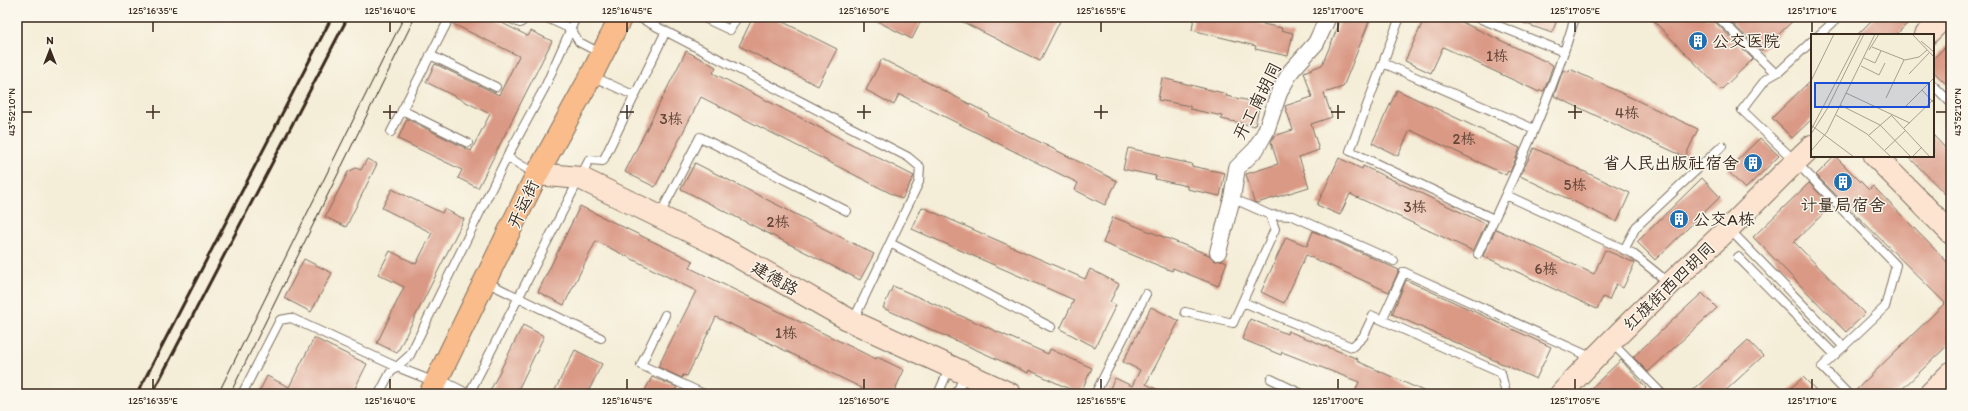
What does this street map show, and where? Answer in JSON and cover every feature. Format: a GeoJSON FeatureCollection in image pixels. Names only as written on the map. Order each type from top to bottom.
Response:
{"type":"FeatureCollection","features":[{"type":"Feature","properties":{"kind":"main road","name":"开运街"},"geometry":{"type":"LineString","coordinates":[[433,388],[486,282],[537,174],[591,76],[621,17]]}},
{"type":"Feature","properties":{"kind":"street","name":"开工南胡同"},"geometry":{"type":"LineString","coordinates":[[1218,252],[1232,198],[1237,168],[1256,149],[1266,131],[1282,88],[1291,71],[1316,42],[1328,17]]}},
{"type":"Feature","properties":{"kind":"street"},"geometry":{"type":"LineString","coordinates":[[1927,34],[1944,17]]}},
{"type":"Feature","properties":{"kind":"street","name":"红旗街西四胡同"},"geometry":{"type":"LineString","coordinates":[[1561,394],[1593,359],[1811,147]]}},
{"type":"Feature","properties":{"kind":"street"},"geometry":{"type":"LineString","coordinates":[[1876,157],[1951,233]]}},
{"type":"Feature","properties":{"kind":"street","name":"建德路"},"geometry":{"type":"LineString","coordinates":[[537,174],[580,178],[714,243],[853,322],[1010,394]]}},
{"type":"Feature","properties":{"kind":"street"},"geometry":{"type":"LineString","coordinates":[[1930,394],[1951,373]]}},
{"type":"Feature","properties":{"kind":"street"},"geometry":{"type":"LineString","coordinates":[[433,388],[460,394]]}},
{"type":"Feature","properties":{"kind":"lane"},"geometry":{"type":"LineString","coordinates":[[391,132],[450,17]]}},
{"type":"Feature","properties":{"kind":"lane"},"geometry":{"type":"LineString","coordinates":[[507,17],[520,23],[528,17]]}},
{"type":"Feature","properties":{"kind":"lane"},"geometry":{"type":"LineString","coordinates":[[545,17],[571,29],[579,42],[602,54]]}},
{"type":"Feature","properties":{"kind":"lane"},"geometry":{"type":"LineString","coordinates":[[379,394],[390,373],[410,355],[507,157],[545,87],[576,17]]}},
{"type":"Feature","properties":{"kind":"lane"},"geometry":{"type":"LineString","coordinates":[[638,17],[908,157],[920,167],[919,182],[853,322]]}},
{"type":"Feature","properties":{"kind":"lane"},"geometry":{"type":"LineString","coordinates":[[702,17],[730,30],[737,17]]}},
{"type":"Feature","properties":{"kind":"lane"},"geometry":{"type":"LineString","coordinates":[[1400,17],[1350,152],[1494,219]]}},
{"type":"Feature","properties":{"kind":"lane"},"geometry":{"type":"LineString","coordinates":[[1476,17],[1564,52]]}},
{"type":"Feature","properties":{"kind":"lane"},"geometry":{"type":"LineString","coordinates":[[1478,254],[1506,195],[1534,129],[1564,52],[1575,17]]}},
{"type":"Feature","properties":{"kind":"lane"},"geometry":{"type":"LineString","coordinates":[[1718,17],[1775,73]]}},
{"type":"Feature","properties":{"kind":"lane"},"geometry":{"type":"LineString","coordinates":[[1820,34],[1839,17]]}},
{"type":"Feature","properties":{"kind":"lane"},"geometry":{"type":"LineString","coordinates":[[469,394],[589,160],[603,161],[666,31]]}},
{"type":"Feature","properties":{"kind":"lane"},"geometry":{"type":"LineString","coordinates":[[1811,42],[1766,79],[1742,110],[1795,161],[1896,265],[1885,307],[1822,367],[1848,394]]}},
{"type":"Feature","properties":{"kind":"lane"},"geometry":{"type":"LineString","coordinates":[[430,55],[496,87]]}},
{"type":"Feature","properties":{"kind":"lane"},"geometry":{"type":"LineString","coordinates":[[1383,63],[1534,129]]}},
{"type":"Feature","properties":{"kind":"lane"},"geometry":{"type":"LineString","coordinates":[[591,76],[635,96]]}},
{"type":"Feature","properties":{"kind":"lane"},"geometry":{"type":"LineString","coordinates":[[1934,86],[1951,103]]}},
{"type":"Feature","properties":{"kind":"lane"},"geometry":{"type":"LineString","coordinates":[[402,110],[468,143]]}},
{"type":"Feature","properties":{"kind":"lane"},"geometry":{"type":"LineString","coordinates":[[659,216],[700,137],[848,211]]}},
{"type":"Feature","properties":{"kind":"lane"},"geometry":{"type":"LineString","coordinates":[[1624,250],[1636,227],[1722,146]]}},
{"type":"Feature","properties":{"kind":"lane"},"geometry":{"type":"LineString","coordinates":[[507,157],[537,174]]}},
{"type":"Feature","properties":{"kind":"lane"},"geometry":{"type":"LineString","coordinates":[[1506,195],[1632,253],[1669,284]]}},
{"type":"Feature","properties":{"kind":"lane"},"geometry":{"type":"LineString","coordinates":[[1232,198],[1270,215],[1293,216],[1394,261]]}},
{"type":"Feature","properties":{"kind":"lane"},"geometry":{"type":"LineString","coordinates":[[1185,312],[1233,323],[1274,229],[1270,215]]}},
{"type":"Feature","properties":{"kind":"lane"},"geometry":{"type":"LineString","coordinates":[[1729,228],[1844,346]]}},
{"type":"Feature","properties":{"kind":"lane"},"geometry":{"type":"LineString","coordinates":[[890,243],[1051,327]]}},
{"type":"Feature","properties":{"kind":"lane"},"geometry":{"type":"LineString","coordinates":[[1738,257],[1835,355]]}},
{"type":"Feature","properties":{"kind":"lane"},"geometry":{"type":"LineString","coordinates":[[1382,320],[1404,272],[1593,359]]}},
{"type":"Feature","properties":{"kind":"lane"},"geometry":{"type":"LineString","coordinates":[[486,282],[601,338]]}},
{"type":"Feature","properties":{"kind":"lane"},"geometry":{"type":"LineString","coordinates":[[1095,394],[1146,294]]}},
{"type":"Feature","properties":{"kind":"lane"},"geometry":{"type":"LineString","coordinates":[[1243,302],[1352,347],[1363,337],[1373,316],[1501,373],[1506,394]]}},
{"type":"Feature","properties":{"kind":"lane"},"geometry":{"type":"LineString","coordinates":[[665,315],[641,365],[704,394]]}},
{"type":"Feature","properties":{"kind":"lane"},"geometry":{"type":"LineString","coordinates":[[242,394],[280,320],[291,318],[396,367],[433,388]]}},
{"type":"Feature","properties":{"kind":"lane"},"geometry":{"type":"LineString","coordinates":[[1611,342],[1662,394]]}},
{"type":"Feature","properties":{"kind":"lane"},"geometry":{"type":"LineString","coordinates":[[938,394],[958,370]]}},
{"type":"Feature","properties":{"kind":"lane"},"geometry":{"type":"LineString","coordinates":[[956,394],[958,370]]}},
{"type":"Feature","properties":{"kind":"lane"},"geometry":{"type":"LineString","coordinates":[[1271,379],[1302,394]]}},
{"type":"Feature","properties":{"kind":"building"},"geometry":{"type":"Polygon","coordinates":[[[455,17],[490,17],[528,36],[531,31],[552,41],[478,188],[458,178],[462,170],[398,139],[407,119],[471,151],[490,114],[426,82],[435,64],[499,95],[519,56],[453,24],[455,17]]]}},
{"type":"Feature","properties":{"kind":"building"},"geometry":{"type":"Polygon","coordinates":[[[753,17],[773,17],[837,49],[818,86],[739,46],[753,17]]]}},
{"type":"Feature","properties":{"kind":"building"},"geometry":{"type":"Polygon","coordinates":[[[869,17],[923,17],[912,39],[869,17]]]}},
{"type":"Feature","properties":{"kind":"building"},"geometry":{"type":"Polygon","coordinates":[[[953,17],[1062,17],[1040,61],[953,17]]]}},
{"type":"Feature","properties":{"kind":"building"},"geometry":{"type":"Polygon","coordinates":[[[1194,17],[1229,17],[1282,28],[1281,30],[1293,33],[1288,56],[1255,49],[1256,46],[1192,30],[1194,17]]]}},
{"type":"Feature","properties":{"kind":"building"},"geometry":{"type":"Polygon","coordinates":[[[1342,17],[1371,17],[1343,87],[1324,93],[1332,117],[1311,124],[1319,150],[1299,157],[1309,187],[1257,203],[1254,202],[1246,174],[1278,164],[1271,142],[1274,136],[1293,130],[1285,106],[1312,97],[1304,72],[1322,65],[1342,17]]]}},
{"type":"Feature","properties":{"kind":"building"},"geometry":{"type":"Polygon","coordinates":[[[1425,17],[1451,17],[1553,65],[1544,91],[1540,90],[1539,92],[1443,47],[1431,73],[1405,61],[1425,17]]]}},
{"type":"Feature","properties":{"kind":"building"},"geometry":{"type":"Polygon","coordinates":[[[1512,17],[1558,17],[1552,33],[1512,19],[1512,17]]]}},
{"type":"Feature","properties":{"kind":"building","name":"公交医院"},"geometry":{"type":"Polygon","coordinates":[[[1650,17],[1713,17],[1714,21],[1753,59],[1721,90],[1650,17]]]}},
{"type":"Feature","properties":{"kind":"building"},"geometry":{"type":"Polygon","coordinates":[[[1726,17],[1797,17],[1761,51],[1726,17]]]}},
{"type":"Feature","properties":{"kind":"building"},"geometry":{"type":"Polygon","coordinates":[[[1875,17],[1914,17],[1897,34],[1858,34],[1875,17]]]}},
{"type":"Feature","properties":{"kind":"building"},"geometry":{"type":"Polygon","coordinates":[[[1951,41],[1951,89],[1934,72],[1934,58],[1951,41]]]}},
{"type":"Feature","properties":{"kind":"building"},"geometry":{"type":"Polygon","coordinates":[[[686,51],[716,67],[713,73],[914,176],[902,199],[701,97],[655,187],[625,172],[686,51]]]}},
{"type":"Feature","properties":{"kind":"building"},"geometry":{"type":"Polygon","coordinates":[[[882,59],[989,114],[988,116],[1117,181],[1105,205],[1075,190],[1078,183],[899,94],[894,105],[866,90],[882,59]]]}},
{"type":"Feature","properties":{"kind":"building"},"geometry":{"type":"Polygon","coordinates":[[[1570,69],[1698,129],[1685,157],[1554,96],[1563,70],[1569,72],[1570,69]]]}},
{"type":"Feature","properties":{"kind":"building"},"geometry":{"type":"Polygon","coordinates":[[[1162,78],[1227,94],[1226,96],[1260,103],[1255,126],[1221,119],[1222,116],[1190,109],[1190,106],[1158,100],[1162,78]]]}},
{"type":"Feature","properties":{"kind":"building"},"geometry":{"type":"Polygon","coordinates":[[[1811,80],[1811,120],[1792,138],[1772,118],[1811,80]]]}},
{"type":"Feature","properties":{"kind":"building"},"geometry":{"type":"Polygon","coordinates":[[[1397,90],[1520,148],[1510,172],[1508,171],[1506,175],[1410,130],[1398,156],[1372,143],[1397,90]]]}},
{"type":"Feature","properties":{"kind":"building"},"geometry":{"type":"Polygon","coordinates":[[[1934,136],[1951,154],[1951,200],[1909,157],[1934,157],[1934,136]]]}},
{"type":"Feature","properties":{"kind":"building","name":"省人民出版社宿舍"},"geometry":{"type":"Polygon","coordinates":[[[1760,138],[1779,156],[1745,189],[1727,170],[1760,138]]]}},
{"type":"Feature","properties":{"kind":"building"},"geometry":{"type":"Polygon","coordinates":[[[1128,148],[1192,164],[1191,166],[1225,173],[1220,196],[1187,189],[1187,186],[1155,179],[1156,176],[1123,169],[1128,148]]]}},
{"type":"Feature","properties":{"kind":"building"},"geometry":{"type":"Polygon","coordinates":[[[1534,148],[1630,193],[1617,222],[1520,176],[1534,148]]]}},
{"type":"Feature","properties":{"kind":"building"},"geometry":{"type":"Polygon","coordinates":[[[1834,157],[1836,157],[1869,190],[1873,186],[1951,266],[1951,342],[1897,394],[1853,393],[1945,303],[1816,175],[1834,157]]]}},
{"type":"Feature","properties":{"kind":"building"},"geometry":{"type":"Polygon","coordinates":[[[1339,158],[1362,169],[1363,166],[1486,224],[1473,251],[1350,194],[1340,215],[1317,205],[1339,158]]]}},
{"type":"Feature","properties":{"kind":"building"},"geometry":{"type":"Polygon","coordinates":[[[367,159],[377,164],[346,227],[325,217],[348,172],[356,168],[361,170],[367,159]]]}},
{"type":"Feature","properties":{"kind":"building"},"geometry":{"type":"Polygon","coordinates":[[[695,163],[874,254],[860,280],[681,189],[695,163]]]}},
{"type":"Feature","properties":{"kind":"building","name":"公交A栋"},"geometry":{"type":"Polygon","coordinates":[[[1702,178],[1720,197],[1655,260],[1637,242],[1702,178]]]}},
{"type":"Feature","properties":{"kind":"building"},"geometry":{"type":"Polygon","coordinates":[[[1809,183],[1831,206],[1794,242],[1865,314],[1846,332],[1753,237],[1809,183]]]}},
{"type":"Feature","properties":{"kind":"building"},"geometry":{"type":"Polygon","coordinates":[[[392,189],[442,213],[444,209],[464,219],[397,353],[377,343],[404,287],[378,274],[390,251],[416,264],[432,233],[382,208],[392,189]]]}},
{"type":"Feature","properties":{"kind":"building"},"geometry":{"type":"Polygon","coordinates":[[[580,206],[693,261],[690,268],[876,359],[877,357],[904,370],[893,394],[859,394],[862,388],[716,317],[687,376],[683,375],[682,378],[658,367],[696,291],[596,241],[564,305],[538,292],[580,206]]]}},
{"type":"Feature","properties":{"kind":"building"},"geometry":{"type":"Polygon","coordinates":[[[922,207],[1085,279],[1090,269],[1119,284],[1110,302],[1116,305],[1095,347],[1060,329],[1074,300],[912,229],[922,207]]]}},
{"type":"Feature","properties":{"kind":"building"},"geometry":{"type":"Polygon","coordinates":[[[1113,217],[1209,255],[1215,261],[1222,260],[1227,262],[1218,286],[1173,268],[1172,271],[1103,243],[1113,217]]]}},
{"type":"Feature","properties":{"kind":"building"},"geometry":{"type":"Polygon","coordinates":[[[1496,229],[1594,274],[1605,250],[1635,263],[1623,288],[1616,284],[1609,300],[1603,297],[1597,309],[1483,256],[1496,229]]]}},
{"type":"Feature","properties":{"kind":"building"},"geometry":{"type":"Polygon","coordinates":[[[1313,231],[1399,270],[1389,292],[1306,255],[1284,303],[1261,292],[1286,237],[1307,246],[1313,231]]]}},
{"type":"Feature","properties":{"kind":"building"},"geometry":{"type":"Polygon","coordinates":[[[304,259],[332,273],[311,312],[284,298],[304,259]]]}},
{"type":"Feature","properties":{"kind":"building"},"geometry":{"type":"Polygon","coordinates":[[[1406,280],[1551,347],[1536,379],[1392,314],[1406,280]]]}},
{"type":"Feature","properties":{"kind":"building"},"geometry":{"type":"Polygon","coordinates":[[[893,286],[1048,354],[1050,349],[1092,368],[1080,394],[1029,370],[1028,373],[883,308],[893,286]]]}},
{"type":"Feature","properties":{"kind":"building"},"geometry":{"type":"Polygon","coordinates":[[[1702,293],[1717,308],[1648,372],[1633,357],[1702,293]]]}},
{"type":"Feature","properties":{"kind":"building"},"geometry":{"type":"Polygon","coordinates":[[[1151,307],[1179,321],[1146,384],[1166,394],[1107,394],[1115,378],[1132,386],[1140,370],[1123,362],[1151,307]]]}},
{"type":"Feature","properties":{"kind":"building"},"geometry":{"type":"Polygon","coordinates":[[[1250,319],[1287,334],[1288,331],[1358,359],[1357,361],[1430,394],[1354,394],[1359,382],[1282,352],[1281,355],[1242,339],[1250,319]]]}},
{"type":"Feature","properties":{"kind":"building"},"geometry":{"type":"Polygon","coordinates":[[[523,325],[544,336],[516,394],[497,394],[490,391],[523,325]]]}},
{"type":"Feature","properties":{"kind":"building"},"geometry":{"type":"Polygon","coordinates":[[[314,338],[367,364],[352,394],[258,394],[267,376],[289,387],[314,338]]]}},
{"type":"Feature","properties":{"kind":"building"},"geometry":{"type":"Polygon","coordinates":[[[1748,340],[1763,356],[1722,394],[1689,394],[1748,340]]]}},
{"type":"Feature","properties":{"kind":"building"},"geometry":{"type":"Polygon","coordinates":[[[575,350],[602,364],[587,394],[553,394],[575,350]]]}},
{"type":"Feature","properties":{"kind":"building"},"geometry":{"type":"Polygon","coordinates":[[[1621,360],[1646,388],[1640,394],[1585,394],[1621,360]]]}},
{"type":"Feature","properties":{"kind":"building"},"geometry":{"type":"Polygon","coordinates":[[[652,377],[677,387],[673,394],[643,394],[652,377]]]}},
{"type":"Feature","properties":{"kind":"building"},"geometry":{"type":"Polygon","coordinates":[[[1803,377],[1820,394],[1785,394],[1803,377]]]}},
{"type":"Feature","properties":{"kind":"tram line"},"geometry":{"type":"LineString","coordinates":[[218,394],[404,17]]}},
{"type":"Feature","properties":{"kind":"tram line"},"geometry":{"type":"LineString","coordinates":[[230,394],[415,17]]}},
{"type":"Feature","properties":{"kind":"railway"},"geometry":{"type":"LineString","coordinates":[[137,394],[332,17]]}},
{"type":"Feature","properties":{"kind":"railway"},"geometry":{"type":"LineString","coordinates":[[152,394],[348,17]]}},
{"type":"Feature","properties":{"kind":"place","name":"公交医院"},"geometry":{"type":"Point","coordinates":[1698,41]}},
{"type":"Feature","properties":{"kind":"place","name":"省人民出版社宿舍"},"geometry":{"type":"Point","coordinates":[1753,163]}},
{"type":"Feature","properties":{"kind":"place","name":"计量局宿舍"},"geometry":{"type":"Point","coordinates":[1843,182]}},
{"type":"Feature","properties":{"kind":"place","name":"公交A栋"},"geometry":{"type":"Point","coordinates":[1679,219]}}]}
